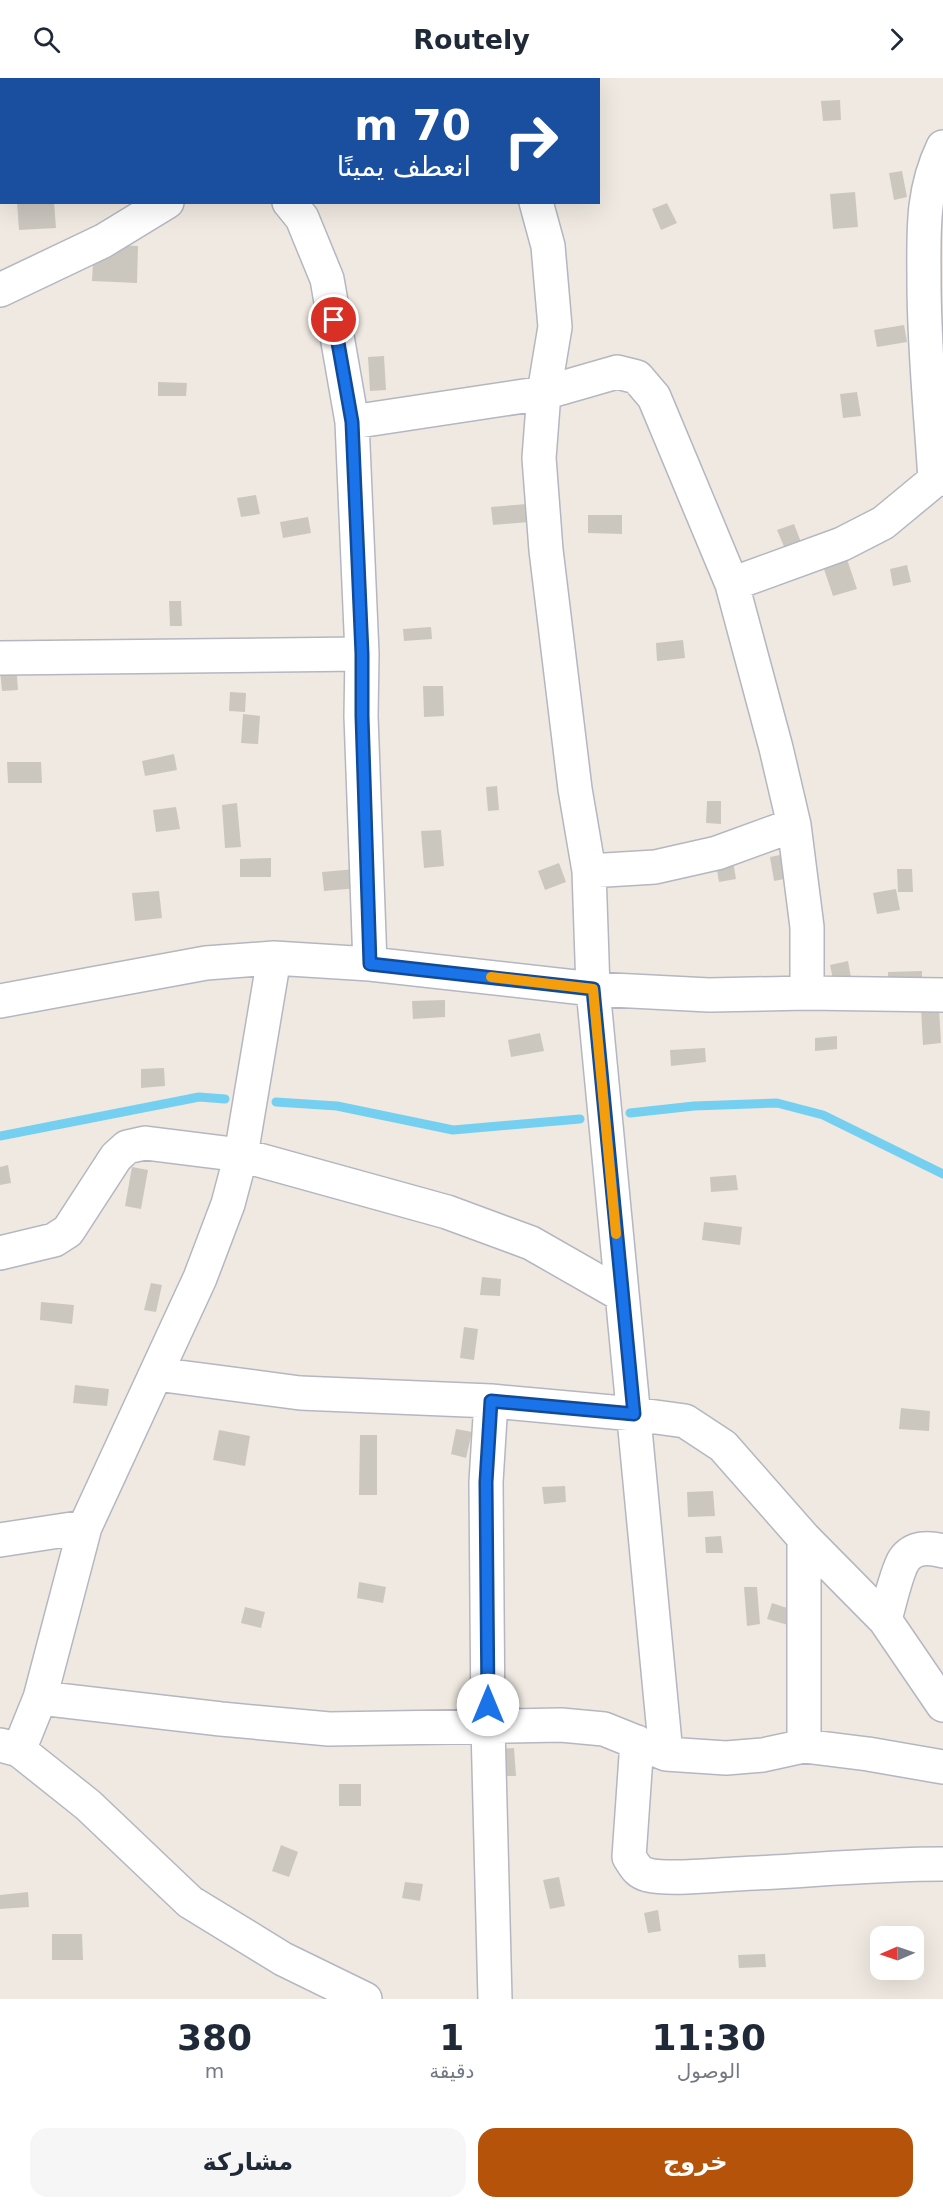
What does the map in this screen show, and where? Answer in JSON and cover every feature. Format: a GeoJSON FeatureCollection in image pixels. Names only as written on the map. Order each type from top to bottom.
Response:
{"type":"FeatureCollection","features":[{"type":"Feature","properties":{"kind":"street"},"geometry":{"type":"LineString","coordinates":[[732,584],[842,544],[883,522],[939,479],[934,313],[924,214],[934,167],[943,147]]}},
{"type":"Feature","properties":{"kind":"street"},"geometry":{"type":"LineString","coordinates":[[0,290],[103,241],[164,204]]}},
{"type":"Feature","properties":{"kind":"street"},"geometry":{"type":"LineString","coordinates":[[291,204],[302,218],[327,279],[352,422],[362,654],[370,964]]}},
{"type":"Feature","properties":{"kind":"street"},"geometry":{"type":"LineString","coordinates":[[537,204],[548,246],[555,327],[544,393],[539,458],[546,550],[575,789],[589,871],[593,989],[634,1414],[652,1748],[629,1857],[637,1871],[649,1875],[694,1876],[836,1867],[943,1864]]}},
{"type":"Feature","properties":{"kind":"street"},"geometry":{"type":"LineString","coordinates":[[352,422],[544,393],[618,372],[638,377],[654,397],[732,584],[776,748],[794,825],[807,927],[807,993]]}},
{"type":"Feature","properties":{"kind":"street"},"geometry":{"type":"LineString","coordinates":[[0,658],[362,654]]}},
{"type":"Feature","properties":{"kind":"street"},"geometry":{"type":"LineString","coordinates":[[589,871],[655,867],[717,853],[794,825]]}},
{"type":"Feature","properties":{"kind":"street"},"geometry":{"type":"LineString","coordinates":[[274,958],[241,1155],[228,1204],[200,1278],[85,1527],[40,1698],[10,1748],[88,1805],[190,1902],[283,1959],[365,1999]]}},
{"type":"Feature","properties":{"kind":"street"},"geometry":{"type":"LineString","coordinates":[[0,1001],[206,963],[274,958],[370,964],[593,989],[709,995],[807,993],[943,995]]}},
{"type":"Feature","properties":{"kind":"street"},"geometry":{"type":"LineString","coordinates":[[0,1253],[54,1240],[68,1231],[116,1157],[127,1147],[145,1143],[241,1155],[447,1212],[531,1243],[622,1295]]}},
{"type":"Feature","properties":{"kind":"street"},"geometry":{"type":"LineString","coordinates":[[156,1374],[300,1393],[491,1401],[685,1421],[723,1446],[804,1538],[885,1620],[943,1705]]}},
{"type":"Feature","properties":{"kind":"street"},"geometry":{"type":"LineString","coordinates":[[491,1401],[486,1482],[488,1727],[495,1999]]}},
{"type":"Feature","properties":{"kind":"street"},"geometry":{"type":"LineString","coordinates":[[0,1540],[85,1527]]}},
{"type":"Feature","properties":{"kind":"street"},"geometry":{"type":"LineString","coordinates":[[804,1538],[804,1746]]}},
{"type":"Feature","properties":{"kind":"street"},"geometry":{"type":"LineString","coordinates":[[885,1620],[904,1560],[918,1549],[934,1548],[943,1551]]}},
{"type":"Feature","properties":{"kind":"street"},"geometry":{"type":"LineString","coordinates":[[40,1698],[329,1729],[561,1725],[604,1729],[652,1748],[726,1758],[763,1755],[804,1746],[943,1767]]}},
{"type":"Feature","properties":{"kind":"building"},"geometry":{"type":"Polygon","coordinates":[[[840,100],[841,120],[823,121],[821,101],[840,100]]]}},
{"type":"Feature","properties":{"kind":"building"},"geometry":{"type":"Polygon","coordinates":[[[902,171],[907,197],[894,200],[889,173],[902,171]]]}},
{"type":"Feature","properties":{"kind":"building"},"geometry":{"type":"Polygon","coordinates":[[[855,192],[858,227],[833,229],[830,194],[855,192]]]}},
{"type":"Feature","properties":{"kind":"building"},"geometry":{"type":"Polygon","coordinates":[[[667,203],[677,223],[661,230],[652,209],[667,203]]]}},
{"type":"Feature","properties":{"kind":"building"},"geometry":{"type":"Polygon","coordinates":[[[17,204],[54,204],[56,228],[19,230],[17,204]]]}},
{"type":"Feature","properties":{"kind":"building"},"geometry":{"type":"Polygon","coordinates":[[[94,244],[138,246],[137,283],[92,281],[94,244]]]}},
{"type":"Feature","properties":{"kind":"building"},"geometry":{"type":"Polygon","coordinates":[[[904,325],[907,342],[877,347],[874,330],[904,325]]]}},
{"type":"Feature","properties":{"kind":"building"},"geometry":{"type":"Polygon","coordinates":[[[384,356],[386,390],[370,391],[368,357],[384,356]]]}},
{"type":"Feature","properties":{"kind":"building"},"geometry":{"type":"Polygon","coordinates":[[[158,382],[187,383],[186,396],[158,396],[158,382]]]}},
{"type":"Feature","properties":{"kind":"building"},"geometry":{"type":"Polygon","coordinates":[[[857,392],[861,416],[843,418],[840,394],[857,392]]]}},
{"type":"Feature","properties":{"kind":"building"},"geometry":{"type":"Polygon","coordinates":[[[256,495],[260,514],[241,517],[237,498],[256,495]]]}},
{"type":"Feature","properties":{"kind":"building"},"geometry":{"type":"Polygon","coordinates":[[[527,504],[529,522],[493,525],[491,507],[527,504]]]}},
{"type":"Feature","properties":{"kind":"building"},"geometry":{"type":"Polygon","coordinates":[[[588,515],[622,515],[622,534],[588,533],[588,515]]]}},
{"type":"Feature","properties":{"kind":"building"},"geometry":{"type":"Polygon","coordinates":[[[308,517],[311,533],[283,538],[280,522],[308,517]]]}},
{"type":"Feature","properties":{"kind":"building"},"geometry":{"type":"Polygon","coordinates":[[[794,524],[804,550],[788,556],[777,530],[794,524]]]}},
{"type":"Feature","properties":{"kind":"building"},"geometry":{"type":"Polygon","coordinates":[[[847,559],[857,589],[833,596],[823,566],[847,559]]]}},
{"type":"Feature","properties":{"kind":"building"},"geometry":{"type":"Polygon","coordinates":[[[907,565],[911,582],[893,586],[890,569],[907,565]]]}},
{"type":"Feature","properties":{"kind":"building"},"geometry":{"type":"Polygon","coordinates":[[[169,601],[181,601],[182,626],[170,626],[169,601]]]}},
{"type":"Feature","properties":{"kind":"building"},"geometry":{"type":"Polygon","coordinates":[[[431,627],[432,639],[404,641],[403,629],[431,627]]]}},
{"type":"Feature","properties":{"kind":"building"},"geometry":{"type":"Polygon","coordinates":[[[683,640],[685,658],[657,661],[656,643],[683,640]]]}},
{"type":"Feature","properties":{"kind":"building"},"geometry":{"type":"Polygon","coordinates":[[[16,662],[18,690],[2,691],[0,670],[16,662]]]}},
{"type":"Feature","properties":{"kind":"building"},"geometry":{"type":"Polygon","coordinates":[[[423,686],[443,686],[444,716],[424,717],[423,686]]]}},
{"type":"Feature","properties":{"kind":"building"},"geometry":{"type":"Polygon","coordinates":[[[230,692],[246,693],[245,712],[229,711],[230,692]]]}},
{"type":"Feature","properties":{"kind":"building"},"geometry":{"type":"Polygon","coordinates":[[[243,714],[260,716],[258,744],[241,743],[243,714]]]}},
{"type":"Feature","properties":{"kind":"building"},"geometry":{"type":"Polygon","coordinates":[[[174,754],[177,770],[145,776],[142,761],[174,754]]]}},
{"type":"Feature","properties":{"kind":"building"},"geometry":{"type":"Polygon","coordinates":[[[7,762],[41,762],[42,783],[8,783],[7,762]]]}},
{"type":"Feature","properties":{"kind":"building"},"geometry":{"type":"Polygon","coordinates":[[[497,786],[499,810],[488,811],[486,787],[497,786]]]}},
{"type":"Feature","properties":{"kind":"building"},"geometry":{"type":"Polygon","coordinates":[[[707,801],[721,801],[721,824],[706,823],[707,801]]]}},
{"type":"Feature","properties":{"kind":"building"},"geometry":{"type":"Polygon","coordinates":[[[237,803],[241,847],[225,848],[222,805],[237,803]]]}},
{"type":"Feature","properties":{"kind":"building"},"geometry":{"type":"Polygon","coordinates":[[[176,807],[180,829],[156,832],[153,810],[176,807]]]}},
{"type":"Feature","properties":{"kind":"building"},"geometry":{"type":"Polygon","coordinates":[[[441,830],[444,866],[424,868],[421,831],[441,830]]]}},
{"type":"Feature","properties":{"kind":"building"},"geometry":{"type":"Polygon","coordinates":[[[785,854],[789,878],[774,881],[770,857],[785,854]]]}},
{"type":"Feature","properties":{"kind":"building"},"geometry":{"type":"Polygon","coordinates":[[[271,858],[271,877],[240,877],[240,859],[271,858]]]}},
{"type":"Feature","properties":{"kind":"building"},"geometry":{"type":"Polygon","coordinates":[[[733,861],[736,879],[719,882],[716,864],[733,861]]]}},
{"type":"Feature","properties":{"kind":"building"},"geometry":{"type":"Polygon","coordinates":[[[559,863],[566,882],[545,890],[538,871],[559,863]]]}},
{"type":"Feature","properties":{"kind":"building"},"geometry":{"type":"Polygon","coordinates":[[[356,869],[358,888],[324,891],[322,872],[356,869]]]}},
{"type":"Feature","properties":{"kind":"building"},"geometry":{"type":"Polygon","coordinates":[[[897,869],[912,869],[913,892],[898,892],[897,869]]]}},
{"type":"Feature","properties":{"kind":"building"},"geometry":{"type":"Polygon","coordinates":[[[896,889],[900,910],[877,914],[873,893],[896,889]]]}},
{"type":"Feature","properties":{"kind":"building"},"geometry":{"type":"Polygon","coordinates":[[[159,891],[162,918],[135,921],[132,893],[159,891]]]}},
{"type":"Feature","properties":{"kind":"building"},"geometry":{"type":"Polygon","coordinates":[[[848,961],[853,989],[836,993],[830,965],[848,961]]]}},
{"type":"Feature","properties":{"kind":"building"},"geometry":{"type":"Polygon","coordinates":[[[922,971],[922,986],[888,985],[888,972],[922,971]]]}},
{"type":"Feature","properties":{"kind":"building"},"geometry":{"type":"Polygon","coordinates":[[[445,1000],[445,1017],[413,1019],[412,1001],[445,1000]]]}},
{"type":"Feature","properties":{"kind":"building"},"geometry":{"type":"Polygon","coordinates":[[[939,1008],[941,1043],[923,1045],[921,1009],[939,1008]]]}},
{"type":"Feature","properties":{"kind":"building"},"geometry":{"type":"Polygon","coordinates":[[[540,1033],[544,1051],[511,1057],[508,1040],[540,1033]]]}},
{"type":"Feature","properties":{"kind":"building"},"geometry":{"type":"Polygon","coordinates":[[[837,1036],[837,1049],[815,1051],[815,1038],[837,1036]]]}},
{"type":"Feature","properties":{"kind":"building"},"geometry":{"type":"Polygon","coordinates":[[[705,1048],[706,1062],[671,1066],[670,1050],[705,1048]]]}},
{"type":"Feature","properties":{"kind":"building"},"geometry":{"type":"Polygon","coordinates":[[[164,1068],[165,1086],[141,1088],[141,1069],[164,1068]]]}},
{"type":"Feature","properties":{"kind":"building"},"geometry":{"type":"Polygon","coordinates":[[[8,1165],[11,1183],[0,1185],[0,1167],[8,1165]]]}},
{"type":"Feature","properties":{"kind":"building"},"geometry":{"type":"Polygon","coordinates":[[[132,1167],[148,1170],[141,1209],[125,1206],[132,1167]]]}},
{"type":"Feature","properties":{"kind":"building"},"geometry":{"type":"Polygon","coordinates":[[[736,1175],[738,1190],[711,1192],[710,1177],[736,1175]]]}},
{"type":"Feature","properties":{"kind":"building"},"geometry":{"type":"Polygon","coordinates":[[[704,1222],[742,1227],[740,1245],[702,1240],[704,1222]]]}},
{"type":"Feature","properties":{"kind":"building"},"geometry":{"type":"Polygon","coordinates":[[[482,1277],[501,1279],[500,1296],[480,1295],[482,1277]]]}},
{"type":"Feature","properties":{"kind":"building"},"geometry":{"type":"Polygon","coordinates":[[[151,1283],[162,1285],[156,1312],[144,1310],[151,1283]]]}},
{"type":"Feature","properties":{"kind":"building"},"geometry":{"type":"Polygon","coordinates":[[[41,1302],[74,1305],[72,1324],[40,1320],[41,1302]]]}},
{"type":"Feature","properties":{"kind":"building"},"geometry":{"type":"Polygon","coordinates":[[[464,1327],[478,1329],[474,1360],[460,1358],[464,1327]]]}},
{"type":"Feature","properties":{"kind":"building"},"geometry":{"type":"Polygon","coordinates":[[[75,1385],[109,1389],[107,1406],[73,1403],[75,1385]]]}},
{"type":"Feature","properties":{"kind":"building"},"geometry":{"type":"Polygon","coordinates":[[[901,1408],[930,1411],[929,1431],[899,1429],[901,1408]]]}},
{"type":"Feature","properties":{"kind":"building"},"geometry":{"type":"Polygon","coordinates":[[[456,1429],[472,1432],[466,1458],[451,1454],[456,1429]]]}},
{"type":"Feature","properties":{"kind":"building"},"geometry":{"type":"Polygon","coordinates":[[[219,1430],[250,1436],[245,1466],[213,1460],[219,1430]]]}},
{"type":"Feature","properties":{"kind":"building"},"geometry":{"type":"Polygon","coordinates":[[[360,1435],[377,1435],[377,1495],[359,1495],[360,1435]]]}},
{"type":"Feature","properties":{"kind":"building"},"geometry":{"type":"Polygon","coordinates":[[[565,1486],[566,1502],[544,1504],[542,1487],[565,1486]]]}},
{"type":"Feature","properties":{"kind":"building"},"geometry":{"type":"Polygon","coordinates":[[[713,1491],[715,1516],[688,1517],[687,1492],[713,1491]]]}},
{"type":"Feature","properties":{"kind":"building"},"geometry":{"type":"Polygon","coordinates":[[[721,1536],[723,1553],[706,1553],[705,1537],[721,1536]]]}},
{"type":"Feature","properties":{"kind":"building"},"geometry":{"type":"Polygon","coordinates":[[[359,1582],[386,1587],[383,1603],[357,1598],[359,1582]]]}},
{"type":"Feature","properties":{"kind":"building"},"geometry":{"type":"Polygon","coordinates":[[[744,1587],[757,1587],[760,1624],[747,1626],[744,1587]]]}},
{"type":"Feature","properties":{"kind":"building"},"geometry":{"type":"Polygon","coordinates":[[[772,1603],[793,1610],[788,1625],[767,1619],[772,1603]]]}},
{"type":"Feature","properties":{"kind":"building"},"geometry":{"type":"Polygon","coordinates":[[[245,1607],[265,1612],[261,1628],[241,1623],[245,1607]]]}},
{"type":"Feature","properties":{"kind":"building"},"geometry":{"type":"Polygon","coordinates":[[[514,1748],[516,1776],[500,1776],[499,1749],[514,1748]]]}},
{"type":"Feature","properties":{"kind":"building"},"geometry":{"type":"Polygon","coordinates":[[[339,1784],[361,1784],[361,1806],[339,1806],[339,1784]]]}},
{"type":"Feature","properties":{"kind":"building"},"geometry":{"type":"Polygon","coordinates":[[[281,1845],[298,1852],[289,1877],[272,1871],[281,1845]]]}},
{"type":"Feature","properties":{"kind":"building"},"geometry":{"type":"Polygon","coordinates":[[[559,1877],[565,1906],[550,1909],[543,1880],[559,1877]]]}},
{"type":"Feature","properties":{"kind":"building"},"geometry":{"type":"Polygon","coordinates":[[[405,1882],[423,1884],[420,1901],[402,1898],[405,1882]]]}},
{"type":"Feature","properties":{"kind":"building"},"geometry":{"type":"Polygon","coordinates":[[[28,1892],[29,1907],[0,1909],[0,1895],[28,1892]]]}},
{"type":"Feature","properties":{"kind":"building"},"geometry":{"type":"Polygon","coordinates":[[[658,1910],[661,1931],[648,1933],[644,1913],[658,1910]]]}},
{"type":"Feature","properties":{"kind":"building"},"geometry":{"type":"Polygon","coordinates":[[[52,1934],[82,1934],[83,1960],[52,1960],[52,1934]]]}},
{"type":"Feature","properties":{"kind":"building"},"geometry":{"type":"Polygon","coordinates":[[[765,1954],[766,1967],[739,1968],[738,1955],[765,1954]]]}},
{"type":"Feature","properties":{"kind":"waterway"},"geometry":{"type":"LineString","coordinates":[[0,1136],[199,1097],[225,1099]]}},
{"type":"Feature","properties":{"kind":"waterway"},"geometry":{"type":"LineString","coordinates":[[276,1102],[337,1106],[453,1130],[580,1119]]}},
{"type":"Feature","properties":{"kind":"waterway"},"geometry":{"type":"LineString","coordinates":[[630,1113],[694,1106],[777,1103],[823,1115],[943,1174]]}},
{"type":"Feature","properties":{"kind":"slow traffic"},"geometry":{"type":"LineString","coordinates":[[491,977],[593,989],[616,1234]]}},
{"type":"Feature","properties":{"kind":"route"},"geometry":{"type":"LineString","coordinates":[[334,320],[352,422],[362,654],[370,964],[593,989],[634,1414],[491,1401],[486,1482],[488,1705]]}}]}
